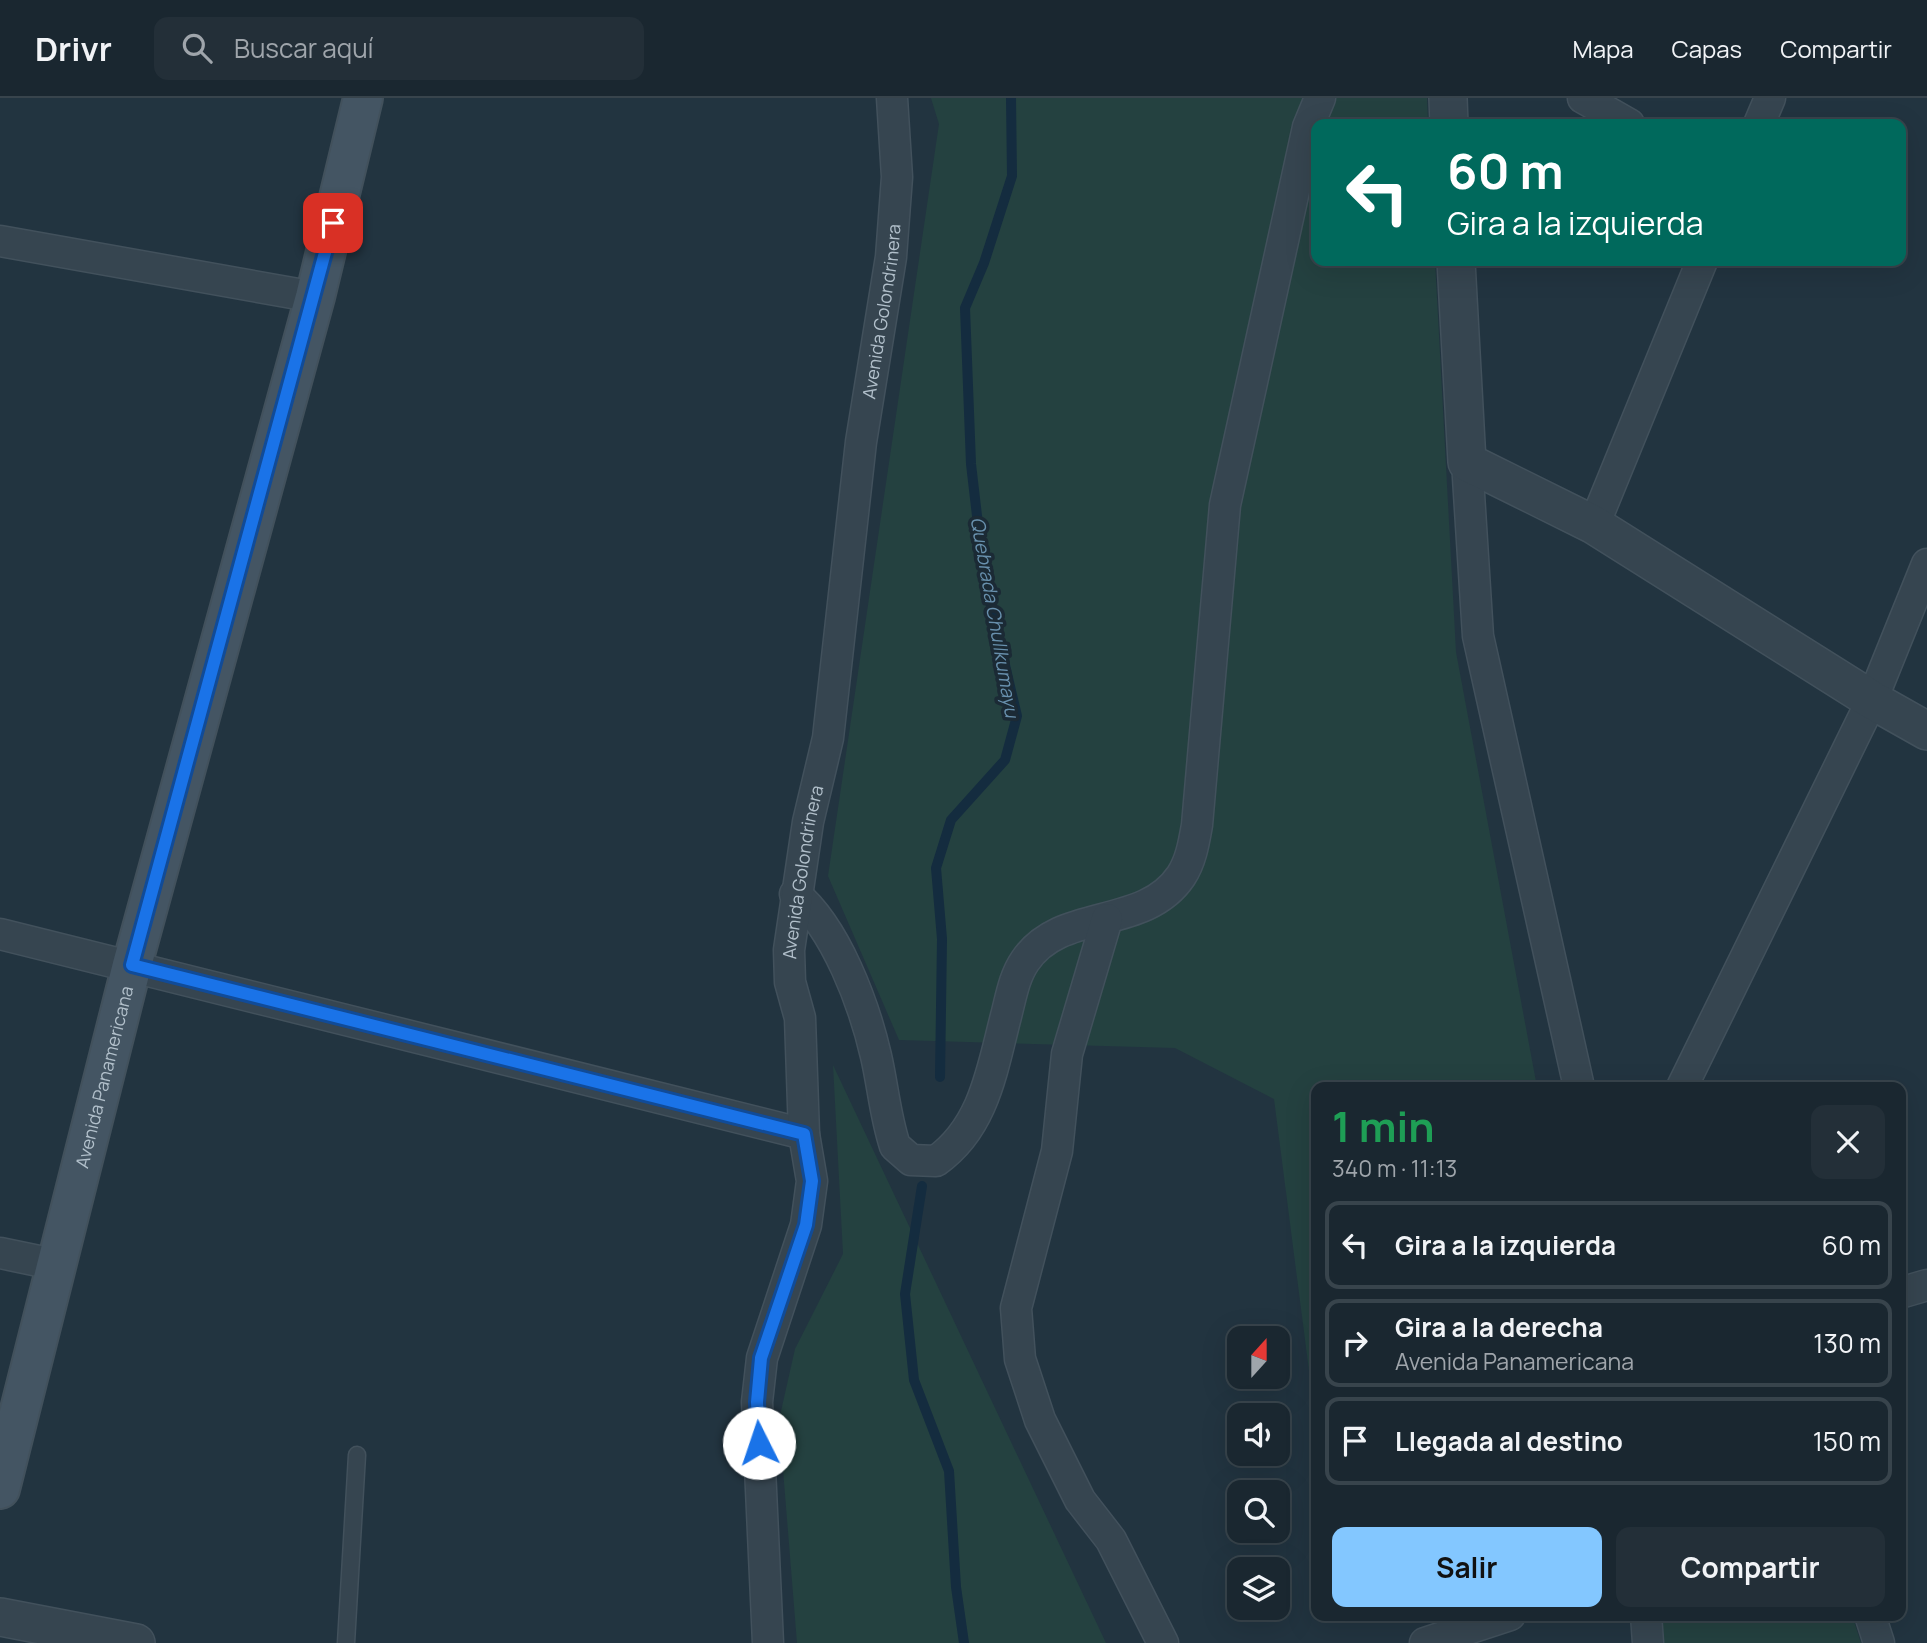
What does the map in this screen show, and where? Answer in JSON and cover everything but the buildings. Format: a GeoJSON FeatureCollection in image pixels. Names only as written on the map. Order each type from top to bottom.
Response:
{"type":"FeatureCollection","features":[{"type":"Feature","properties":{"kind":"main road","name":"Avenida Panamericana"},"geometry":{"type":"LineString","coordinates":[[0,1489],[132,965],[315,298],[363,98]]}},
{"type":"Feature","properties":{"kind":"street","name":"Avenida Golondrinera"},"geometry":{"type":"LineString","coordinates":[[768,1643],[757,1402],[761,1358],[806,1225],[812,1181],[804,1134],[800,1018],[790,982],[789,950],[795,894],[808,822],[828,738],[861,442],[891,257],[897,177],[892,98]]}},
{"type":"Feature","properties":{"kind":"street"},"geometry":{"type":"LineString","coordinates":[[1311,119],[1320,98]]}},
{"type":"Feature","properties":{"kind":"street"},"geometry":{"type":"LineString","coordinates":[[1448,98],[1449,119]]}},
{"type":"Feature","properties":{"kind":"street"},"geometry":{"type":"LineString","coordinates":[[1583,98],[1620,119]]}},
{"type":"Feature","properties":{"kind":"street"},"geometry":{"type":"LineString","coordinates":[[1761,119],[1770,98]]}},
{"type":"Feature","properties":{"kind":"street"},"geometry":{"type":"LineString","coordinates":[[795,894],[811,907],[829,933],[864,1013],[895,1146],[911,1160],[936,1161],[965,1135],[981,1107],[1014,986],[1025,961],[1041,943],[1058,931],[1139,909],[1163,894],[1181,876],[1192,851],[1197,825],[1225,505],[1311,120]]}},
{"type":"Feature","properties":{"kind":"street"},"geometry":{"type":"LineString","coordinates":[[0,241],[315,298]]}},
{"type":"Feature","properties":{"kind":"street"},"geometry":{"type":"LineString","coordinates":[[1456,266],[1478,636],[1578,1082]]}},
{"type":"Feature","properties":{"kind":"street"},"geometry":{"type":"LineString","coordinates":[[1594,525],[1700,266]]}},
{"type":"Feature","properties":{"kind":"street"},"geometry":{"type":"LineString","coordinates":[[1466,462],[1594,525],[1872,700],[1927,731]]}},
{"type":"Feature","properties":{"kind":"street"},"geometry":{"type":"LineString","coordinates":[[1684,1082],[1872,700],[1927,564]]}},
{"type":"Feature","properties":{"kind":"street"},"geometry":{"type":"LineString","coordinates":[[1107,919],[1067,1054],[1057,1151],[1016,1308],[1020,1359],[1040,1420],[1080,1500],[1111,1540],[1163,1643]]}},
{"type":"Feature","properties":{"kind":"street"},"geometry":{"type":"LineString","coordinates":[[0,934],[804,1134]]}},
{"type":"Feature","properties":{"kind":"street"},"geometry":{"type":"LineString","coordinates":[[0,1253],[58,1265]]}},
{"type":"Feature","properties":{"kind":"street"},"geometry":{"type":"LineString","coordinates":[[1906,1291],[1927,1285]]}},
{"type":"Feature","properties":{"kind":"street"},"geometry":{"type":"LineString","coordinates":[[0,1617],[136,1643]]}},
{"type":"Feature","properties":{"kind":"street"},"geometry":{"type":"LineString","coordinates":[[1425,1643],[1492,1621]]}},
{"type":"Feature","properties":{"kind":"street"},"geometry":{"type":"LineString","coordinates":[[1646,1621],[1648,1643]]}},
{"type":"Feature","properties":{"kind":"street"},"geometry":{"type":"LineString","coordinates":[[1872,1621],[1879,1643]]}},
{"type":"Feature","properties":{"kind":"lane"},"geometry":{"type":"LineString","coordinates":[[346,1643],[358,1455]]}},
{"type":"Feature","properties":{"kind":"green space"},"geometry":{"type":"Polygon","coordinates":[[[931,98],[1427,98],[1428,119],[1311,119],[1311,266],[1435,266],[1456,652],[1536,1082],[1311,1082],[1311,1386],[1274,1099],[1175,1048],[899,1040],[828,876],[939,124],[931,98]]]}},
{"type":"Feature","properties":{"kind":"green space"},"geometry":{"type":"Polygon","coordinates":[[[833,1065],[1106,1643],[797,1643],[779,1420],[795,1349],[843,1254],[833,1065]]]}},
{"type":"Feature","properties":{"kind":"green space"},"geometry":{"type":"Polygon","coordinates":[[[1661,1621],[1854,1621],[1861,1643],[1663,1643],[1661,1621]]]}},
{"type":"Feature","properties":{"kind":"waterway","name":"Quebrada Chullkumayu"},"geometry":{"type":"LineString","coordinates":[[940,1077],[942,939],[936,868],[951,820],[1005,760],[1017,716],[984,576],[971,464],[965,308],[984,263],[1012,176],[1011,98]]}},
{"type":"Feature","properties":{"kind":"waterway","name":"Quebrada Chullkumayu"},"geometry":{"type":"LineString","coordinates":[[922,1186],[905,1294],[914,1380],[949,1471],[956,1587],[964,1643]]}},
{"type":"Feature","properties":{"kind":"route"},"geometry":{"type":"LineString","coordinates":[[333,223],[308,324],[132,965],[804,1134],[812,1181],[806,1225],[761,1358],[757,1402],[759,1443]]}}]}
